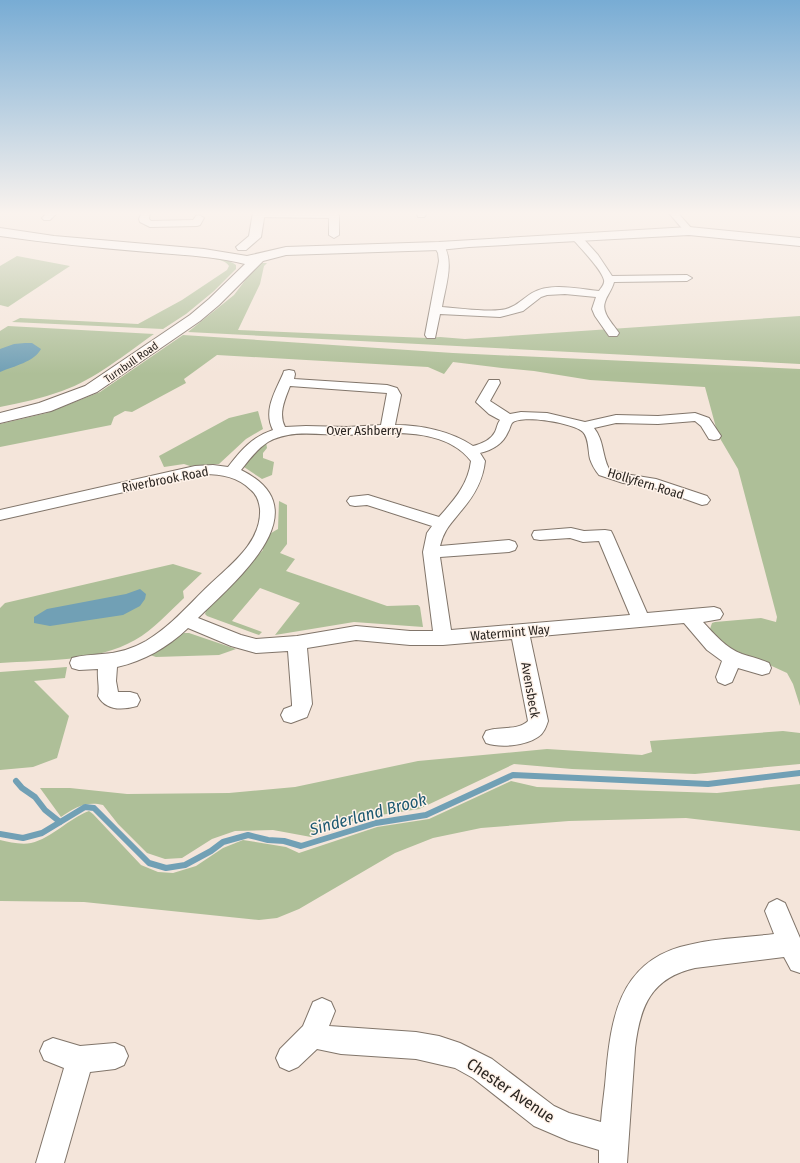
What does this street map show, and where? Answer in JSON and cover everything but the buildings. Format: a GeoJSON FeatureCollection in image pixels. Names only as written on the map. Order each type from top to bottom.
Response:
{"type":"FeatureCollection","features":[{"type":"Feature","properties":{"kind":"street"},"geometry":{"type":"LineString","coordinates":[[243,272],[244,266]]}},
{"type":"Feature","properties":{"kind":"street","name":"Turnbull Road"},"geometry":{"type":"LineString","coordinates":[[0,418],[45,407],[91,389],[195,318],[214,302],[249,266]]}},
{"type":"Feature","properties":{"kind":"street"},"geometry":{"type":"LineString","coordinates":[[431,335],[443,266]]}},
{"type":"Feature","properties":{"kind":"street"},"geometry":{"type":"LineString","coordinates":[[600,266],[609,280],[609,284],[598,309],[613,333]]}},
{"type":"Feature","properties":{"kind":"street"},"geometry":{"type":"LineString","coordinates":[[609,280],[687,279]]}},
{"type":"Feature","properties":{"kind":"street"},"geometry":{"type":"LineString","coordinates":[[435,310],[500,314],[519,309],[537,296],[546,292],[565,291],[602,298]]}},
{"type":"Feature","properties":{"kind":"street"},"geometry":{"type":"LineString","coordinates":[[281,432],[275,420],[275,411],[288,378],[387,389],[392,391],[394,395],[387,428]]}},
{"type":"Feature","properties":{"kind":"street"},"geometry":{"type":"LineString","coordinates":[[494,383],[483,402],[494,411],[509,419]]}},
{"type":"Feature","properties":{"kind":"street"},"geometry":{"type":"LineString","coordinates":[[443,638],[432,552],[435,533],[470,488],[475,477],[478,461],[471,450],[485,447],[497,440],[506,421],[513,416],[523,414],[563,420],[576,423],[584,427],[604,419],[619,417],[668,420],[686,417],[700,418],[706,423],[714,436]]}},
{"type":"Feature","properties":{"kind":"street","name":"Hollyfern Road"},"geometry":{"type":"LineString","coordinates":[[584,427],[588,428],[592,436],[599,463],[604,472],[623,478],[651,482],[702,500]]}},
{"type":"Feature","properties":{"kind":"street","name":"Over Ashberry"},"geometry":{"type":"LineString","coordinates":[[232,472],[258,441],[281,432],[307,429],[342,431],[387,428],[439,435],[463,444],[471,450]]}},
{"type":"Feature","properties":{"kind":"street","name":"Riverbrook Road"},"geometry":{"type":"LineString","coordinates":[[0,515],[190,472],[213,470],[232,472],[254,484],[263,492],[268,511],[265,526],[259,542],[236,569],[168,637],[157,644],[126,658],[108,662],[79,663]]}},
{"type":"Feature","properties":{"kind":"street"},"geometry":{"type":"LineString","coordinates":[[355,501],[368,500],[442,524]]}},
{"type":"Feature","properties":{"kind":"street"},"geometry":{"type":"LineString","coordinates":[[540,535],[571,533],[583,537],[605,536],[641,620]]}},
{"type":"Feature","properties":{"kind":"street"},"geometry":{"type":"LineString","coordinates":[[432,552],[509,546]]}},
{"type":"Feature","properties":{"kind":"street","name":"Watermint Way"},"geometry":{"type":"LineString","coordinates":[[185,620],[231,639],[254,646],[302,643],[356,633],[410,638],[443,638],[714,614]]}},
{"type":"Feature","properties":{"kind":"street"},"geometry":{"type":"LineString","coordinates":[[688,616],[724,653],[733,658],[762,668]]}},
{"type":"Feature","properties":{"kind":"street","name":"Avensbeck"},"geometry":{"type":"LineString","coordinates":[[493,737],[524,734],[532,731],[537,726],[538,720],[520,632]]}},
{"type":"Feature","properties":{"kind":"street"},"geometry":{"type":"LineString","coordinates":[[291,715],[300,711],[302,704],[302,643]]}},
{"type":"Feature","properties":{"kind":"street"},"geometry":{"type":"LineString","coordinates":[[725,677],[733,658]]}},
{"type":"Feature","properties":{"kind":"street"},"geometry":{"type":"LineString","coordinates":[[108,662],[106,681],[109,690],[108,696],[112,700],[130,700]]}},
{"type":"Feature","properties":{"kind":"street","name":"Chester Avenue"},"geometry":{"type":"LineString","coordinates":[[777,911],[795,952]]}},
{"type":"Feature","properties":{"kind":"street","name":"Chester Avenue"},"geometry":{"type":"LineString","coordinates":[[289,1058],[318,1023],[324,1039],[343,1042],[372,1042],[423,1047],[459,1056],[484,1070],[545,1116],[575,1128],[613,1152],[624,1027],[630,1006],[639,989],[651,975],[680,959],[703,955],[767,948],[795,952]]}},
{"type":"Feature","properties":{"kind":"street"},"geometry":{"type":"LineString","coordinates":[[53,1051],[80,1059],[115,1056]]}},
{"type":"Feature","properties":{"kind":"street"},"geometry":{"type":"LineString","coordinates":[[50,1163],[80,1059]]}},
{"type":"Feature","properties":{"kind":"green space"},"geometry":{"type":"Polygon","coordinates":[[[0,266],[70,266],[8,307],[0,305],[0,266]]]}},
{"type":"Feature","properties":{"kind":"green space"},"geometry":{"type":"Polygon","coordinates":[[[229,266],[236,266],[236,269],[214,291],[186,314],[163,329],[12,322],[20,318],[138,324],[182,300],[227,270],[229,266]]]}},
{"type":"Feature","properties":{"kind":"green space"},"geometry":{"type":"Polygon","coordinates":[[[256,266],[264,266],[260,284],[238,330],[427,338],[440,337],[465,339],[800,316],[800,364],[188,332],[234,295],[256,266]]]}},
{"type":"Feature","properties":{"kind":"green space"},"geometry":{"type":"Polygon","coordinates":[[[8,326],[154,334],[110,366],[75,386],[39,398],[0,407],[0,331],[8,326]]]}},
{"type":"Feature","properties":{"kind":"green space"},"geometry":{"type":"Polygon","coordinates":[[[183,335],[453,353],[800,369],[800,706],[793,684],[787,673],[761,661],[732,653],[710,629],[712,623],[715,622],[761,618],[776,622],[777,617],[738,469],[718,435],[705,387],[590,380],[534,371],[453,362],[444,374],[428,367],[217,355],[184,379],[186,383],[132,412],[125,411],[114,417],[111,425],[0,447],[0,424],[47,413],[100,392],[183,335]]]}},
{"type":"Feature","properties":{"kind":"green space"},"geometry":{"type":"Polygon","coordinates":[[[258,411],[263,429],[246,439],[219,464],[190,466],[184,464],[164,467],[159,456],[229,418],[258,411]]]}},
{"type":"Feature","properties":{"kind":"green space"},"geometry":{"type":"Polygon","coordinates":[[[266,442],[267,448],[263,453],[263,458],[274,462],[272,475],[262,479],[244,467],[245,463],[266,442]]]}},
{"type":"Feature","properties":{"kind":"green space"},"geometry":{"type":"Polygon","coordinates":[[[279,501],[287,505],[287,544],[280,553],[295,559],[286,571],[387,606],[418,605],[420,607],[423,627],[354,622],[275,635],[300,603],[260,588],[232,621],[262,632],[259,635],[207,616],[205,614],[206,611],[263,550],[267,537],[278,529],[279,501]]]}},
{"type":"Feature","properties":{"kind":"green space"},"geometry":{"type":"Polygon","coordinates":[[[173,564],[202,573],[183,591],[184,598],[142,636],[120,647],[87,656],[69,659],[0,663],[0,608],[5,603],[173,564]]]}},
{"type":"Feature","properties":{"kind":"green space"},"geometry":{"type":"Polygon","coordinates":[[[189,633],[236,649],[219,655],[156,657],[150,655],[178,635],[189,633]]]}},
{"type":"Feature","properties":{"kind":"green space"},"geometry":{"type":"Polygon","coordinates":[[[67,667],[65,678],[34,681],[69,716],[57,758],[33,767],[0,770],[0,672],[67,667]]]}},
{"type":"Feature","properties":{"kind":"green space"},"geometry":{"type":"Polygon","coordinates":[[[783,731],[800,733],[800,764],[695,774],[572,769],[514,764],[419,809],[361,818],[311,837],[273,830],[235,831],[212,839],[182,858],[165,859],[147,853],[118,824],[103,805],[91,804],[80,806],[61,817],[40,788],[70,788],[127,794],[229,793],[295,787],[418,761],[547,749],[642,755],[652,752],[650,741],[783,731]]]}},
{"type":"Feature","properties":{"kind":"green space"},"geometry":{"type":"Polygon","coordinates":[[[511,781],[537,787],[717,793],[800,784],[800,831],[686,818],[569,821],[481,828],[433,838],[395,853],[299,909],[277,918],[259,920],[84,902],[0,901],[0,840],[23,844],[39,841],[81,814],[89,811],[141,865],[158,872],[173,873],[196,866],[223,848],[243,840],[286,847],[299,853],[377,827],[429,819],[511,781]]]}},
{"type":"Feature","properties":{"kind":"water"},"geometry":{"type":"Polygon","coordinates":[[[32,343],[41,349],[29,360],[0,372],[0,349],[14,344],[32,343]]]}},
{"type":"Feature","properties":{"kind":"water"},"geometry":{"type":"Polygon","coordinates":[[[140,589],[146,594],[145,599],[140,606],[123,615],[50,626],[34,623],[34,617],[47,609],[126,594],[140,589]]]}},
{"type":"Feature","properties":{"kind":"waterway","name":"Sinderland Brook"},"geometry":{"type":"LineString","coordinates":[[0,834],[23,838],[42,833],[85,807],[94,808],[149,863],[166,868],[185,865],[211,851],[223,842],[248,835],[268,840],[284,841],[301,846],[376,823],[426,815],[513,775],[708,784],[800,773]]}},
{"type":"Feature","properties":{"kind":"waterway"},"geometry":{"type":"LineString","coordinates":[[16,781],[22,788],[35,797],[45,810],[60,822]]}}]}
